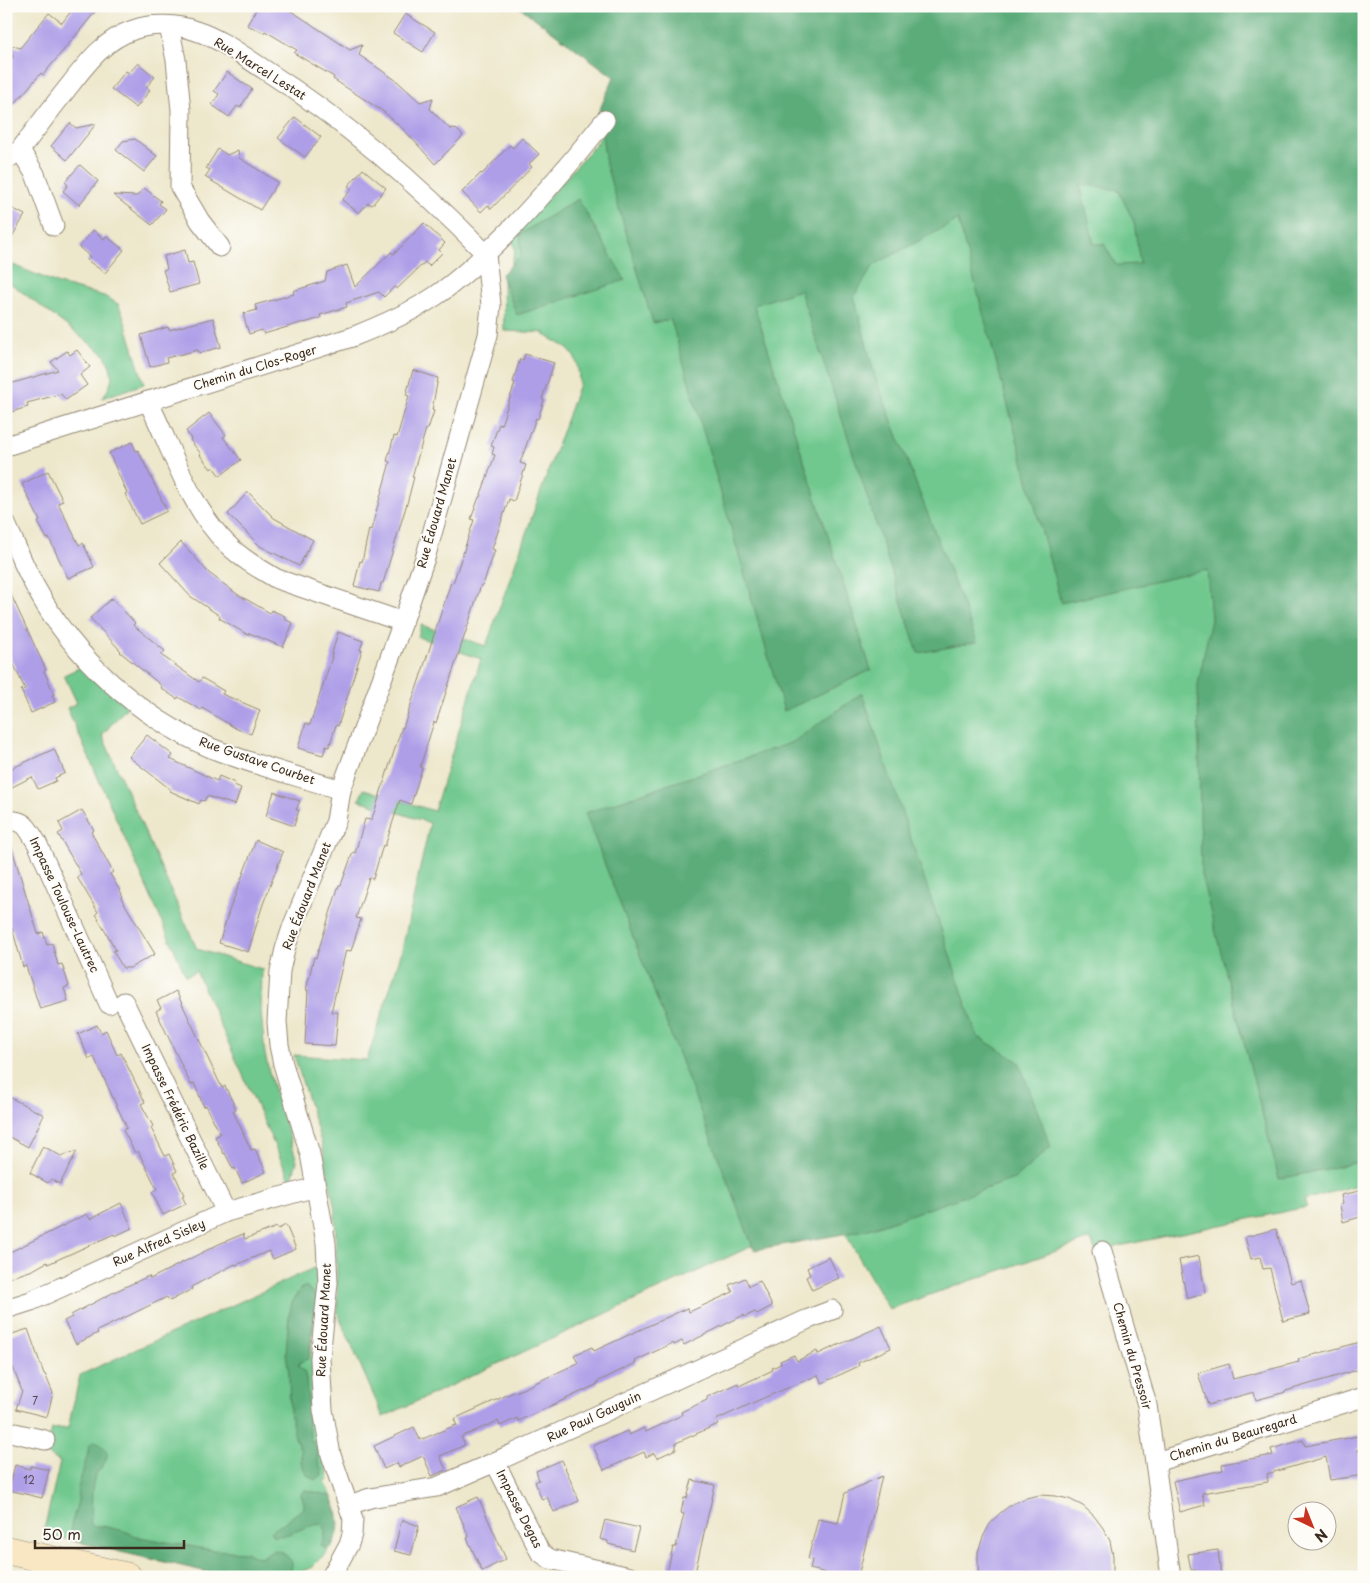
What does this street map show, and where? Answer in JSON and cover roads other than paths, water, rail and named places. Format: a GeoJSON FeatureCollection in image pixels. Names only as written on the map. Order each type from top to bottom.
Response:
{"type":"FeatureCollection","features":[{"type":"Feature","properties":{"kind":"main road"},"geometry":{"type":"LineString","coordinates":[[6,1550],[128,1577]]}},
{"type":"Feature","properties":{"kind":"street","name":"Rue Marcel Lestat"},"geometry":{"type":"LineString","coordinates":[[13,155],[104,46],[132,30],[156,26],[182,27],[213,38],[228,46],[313,102],[435,202],[486,254]]}},
{"type":"Feature","properties":{"kind":"street"},"geometry":{"type":"LineString","coordinates":[[169,26],[176,60],[181,110],[180,187],[200,221],[220,246]]}},
{"type":"Feature","properties":{"kind":"street","name":"Chemin du Clos-Roger"},"geometry":{"type":"LineString","coordinates":[[6,446],[352,338],[413,310],[434,297],[486,254],[542,196],[605,120]]}},
{"type":"Feature","properties":{"kind":"street"},"geometry":{"type":"LineString","coordinates":[[13,155],[35,174],[54,226]]}},
{"type":"Feature","properties":{"kind":"street","name":"Rue Édouard Manet"},"geometry":{"type":"LineString","coordinates":[[331,1577],[349,1544],[353,1519],[331,1455],[323,1410],[320,1358],[328,1283],[326,1243],[310,1154],[283,1064],[278,1029],[280,971],[293,925],[336,821],[341,790],[426,555],[488,334],[491,306],[486,254]]}},
{"type":"Feature","properties":{"kind":"street"},"geometry":{"type":"LineString","coordinates":[[148,401],[193,499],[209,523],[228,545],[253,565],[277,580],[403,622]]}},
{"type":"Feature","properties":{"kind":"street","name":"Rue Gustave Courbet"},"geometry":{"type":"LineString","coordinates":[[6,524],[27,571],[49,610],[74,644],[120,691],[167,724],[212,748],[341,790]]}},
{"type":"Feature","properties":{"kind":"street","name":"Impasse Toulouse-Lautrec"},"geometry":{"type":"LineString","coordinates":[[6,822],[18,820],[37,843],[117,1003]]}},
{"type":"Feature","properties":{"kind":"street","name":"Impasse Frédéric Bazille"},"geometry":{"type":"LineString","coordinates":[[117,1003],[226,1212]]}},
{"type":"Feature","properties":{"kind":"street","name":"Rue Alfred Sisley"},"geometry":{"type":"LineString","coordinates":[[6,1309],[31,1301],[226,1212],[316,1187]]}},
{"type":"Feature","properties":{"kind":"street","name":"Chemin du Pressoir"},"geometry":{"type":"LineString","coordinates":[[1102,1252],[1147,1405],[1156,1462]]}},
{"type":"Feature","properties":{"kind":"street","name":"Rue Paul Gauguin"},"geometry":{"type":"LineString","coordinates":[[349,1506],[370,1498],[437,1487],[806,1320],[832,1310]]}},
{"type":"Feature","properties":{"kind":"street","name":"Chemin du Beauregard"},"geometry":{"type":"LineString","coordinates":[[1171,1577],[1156,1462],[1364,1397]]}},
{"type":"Feature","properties":{"kind":"street"},"geometry":{"type":"LineString","coordinates":[[6,1431],[46,1440]]}},
{"type":"Feature","properties":{"kind":"street","name":"Impasse Degas"},"geometry":{"type":"LineString","coordinates":[[495,1462],[540,1552],[550,1559],[630,1577]]}}]}
